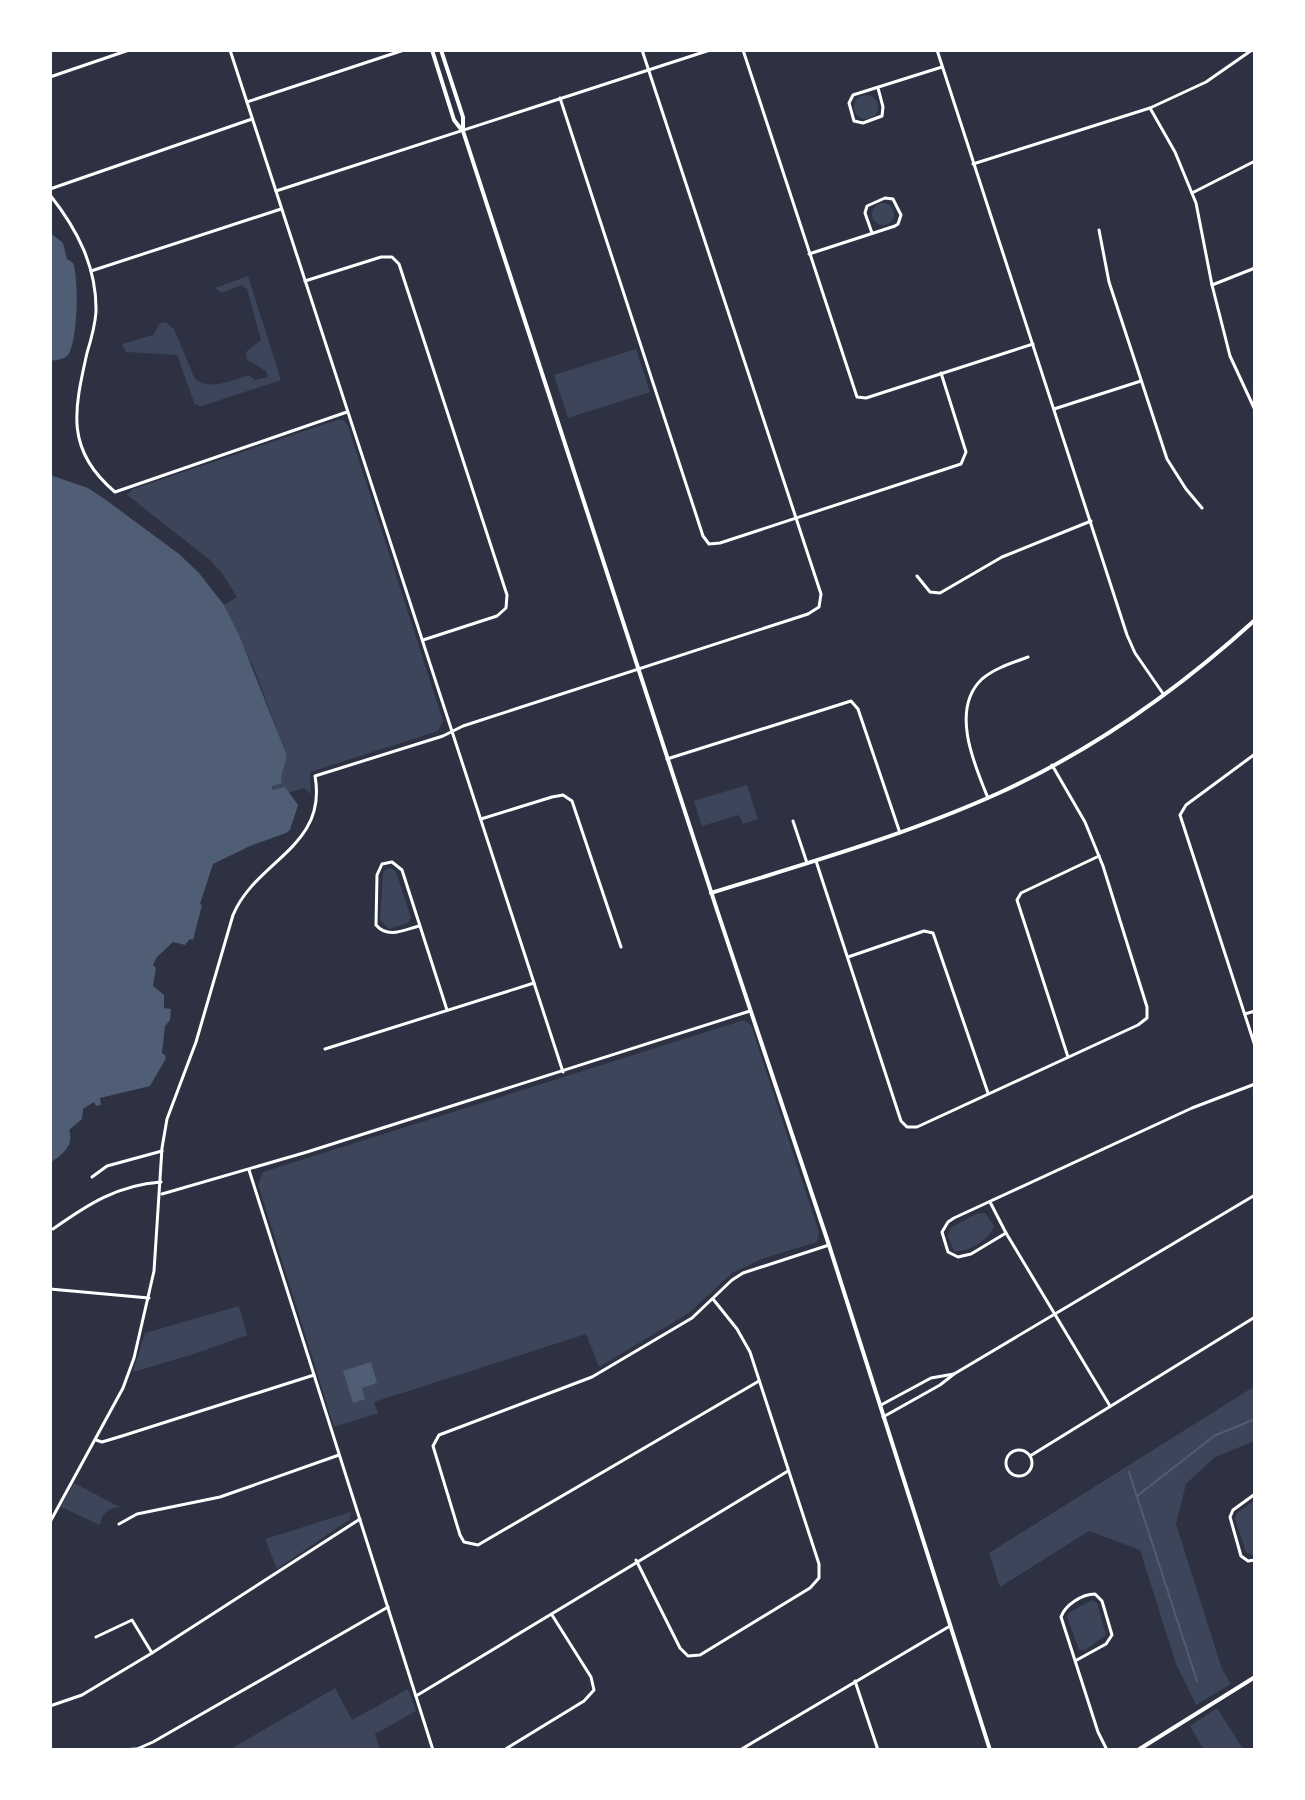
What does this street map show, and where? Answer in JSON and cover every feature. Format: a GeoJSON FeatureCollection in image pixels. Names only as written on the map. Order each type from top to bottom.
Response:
{"type":"FeatureCollection","features":[{"type":"Feature","properties":{"kind":"street"},"geometry":{"type":"LineString","coordinates":[[50,77],[129,50]]}},
{"type":"Feature","properties":{"kind":"street"},"geometry":{"type":"LineString","coordinates":[[230,50],[563,1072]]}},
{"type":"Feature","properties":{"kind":"street"},"geometry":{"type":"LineString","coordinates":[[247,102],[404,50]]}},
{"type":"Feature","properties":{"kind":"street"},"geometry":{"type":"LineString","coordinates":[[432,50],[455,121],[463,131]]}},
{"type":"Feature","properties":{"kind":"street"},"geometry":{"type":"LineString","coordinates":[[441,50],[463,117],[463,131],[829,1245],[990,1750]]}},
{"type":"Feature","properties":{"kind":"street"},"geometry":{"type":"LineString","coordinates":[[50,1522],[132,1366],[149,1298],[162,1151],[171,1104],[196,1042],[233,915],[256,880],[303,836],[315,805],[315,776],[808,614],[819,607],[821,594],[642,50]]}},
{"type":"Feature","properties":{"kind":"street"},"geometry":{"type":"LineString","coordinates":[[276,191],[710,50]]}},
{"type":"Feature","properties":{"kind":"street"},"geometry":{"type":"LineString","coordinates":[[743,50],[857,397],[866,398],[1033,344]]}},
{"type":"Feature","properties":{"kind":"street"},"geometry":{"type":"LineString","coordinates":[[937,50],[1129,640],[1164,695]]}},
{"type":"Feature","properties":{"kind":"street"},"geometry":{"type":"LineString","coordinates":[[1240,50],[1245,56]]}},
{"type":"Feature","properties":{"kind":"street"},"geometry":{"type":"LineString","coordinates":[[973,164],[1150,108],[1206,82],[1252,50]]}},
{"type":"Feature","properties":{"kind":"street"},"geometry":{"type":"LineString","coordinates":[[878,88],[882,116],[860,123],[854,121],[850,98],[878,88],[942,67]]}},
{"type":"Feature","properties":{"kind":"street"},"geometry":{"type":"LineString","coordinates":[[560,98],[703,536],[709,544],[715,545],[961,464],[966,452],[941,373]]}},
{"type":"Feature","properties":{"kind":"street"},"geometry":{"type":"LineString","coordinates":[[1150,108],[1175,152],[1192,193],[1230,356],[1255,410]]}},
{"type":"Feature","properties":{"kind":"street"},"geometry":{"type":"LineString","coordinates":[[50,189],[252,119]]}},
{"type":"Feature","properties":{"kind":"street"},"geometry":{"type":"LineString","coordinates":[[1192,193],[1255,161]]}},
{"type":"Feature","properties":{"kind":"street"},"geometry":{"type":"LineString","coordinates":[[50,195],[77,232],[91,271],[95,318],[78,402],[76,434],[87,463],[115,492],[347,412]]}},
{"type":"Feature","properties":{"kind":"street"},"geometry":{"type":"LineString","coordinates":[[809,254],[872,233],[900,222],[901,215],[893,199],[885,198],[867,206],[865,213],[872,233]]}},
{"type":"Feature","properties":{"kind":"street"},"geometry":{"type":"LineString","coordinates":[[91,271],[281,209]]}},
{"type":"Feature","properties":{"kind":"street"},"geometry":{"type":"LineString","coordinates":[[1099,230],[1109,282],[1167,459],[1202,508]]}},
{"type":"Feature","properties":{"kind":"street"},"geometry":{"type":"LineString","coordinates":[[305,281],[381,257],[392,257],[399,264],[507,595],[506,608],[497,616],[422,640]]}},
{"type":"Feature","properties":{"kind":"street"},"geometry":{"type":"LineString","coordinates":[[1212,285],[1255,268]]}},
{"type":"Feature","properties":{"kind":"street"},"geometry":{"type":"LineString","coordinates":[[1054,409],[1141,381]]}},
{"type":"Feature","properties":{"kind":"street"},"geometry":{"type":"LineString","coordinates":[[917,576],[930,592],[940,593],[1002,557],[1091,521]]}},
{"type":"Feature","properties":{"kind":"street"},"geometry":{"type":"LineString","coordinates":[[711,893],[900,833],[988,798],[1117,727],[1164,695],[1255,620]]}},
{"type":"Feature","properties":{"kind":"street"},"geometry":{"type":"LineString","coordinates":[[988,798],[968,734],[969,700],[977,684],[989,674],[1028,657]]}},
{"type":"Feature","properties":{"kind":"street"},"geometry":{"type":"LineString","coordinates":[[667,759],[851,701],[858,709],[900,833]]}},
{"type":"Feature","properties":{"kind":"street"},"geometry":{"type":"LineString","coordinates":[[1255,754],[1186,805],[1180,815],[1255,1046]]}},
{"type":"Feature","properties":{"kind":"street"},"geometry":{"type":"LineString","coordinates":[[816,860],[904,1125],[917,1127],[1138,1025],[1148,1014],[1099,856],[1085,822],[1052,765]]}},
{"type":"Feature","properties":{"kind":"street"},"geometry":{"type":"LineString","coordinates":[[481,819],[558,795],[567,796],[572,801],[621,947]]}},
{"type":"Feature","properties":{"kind":"street"},"geometry":{"type":"LineString","coordinates":[[793,821],[807,863]]}},
{"type":"Feature","properties":{"kind":"street"},"geometry":{"type":"LineString","coordinates":[[1068,1057],[1017,900],[1021,893],[1099,856]]}},
{"type":"Feature","properties":{"kind":"street"},"geometry":{"type":"LineString","coordinates":[[419,926],[391,933],[382,932],[376,925],[377,875],[385,863],[396,864],[402,870],[447,1010]]}},
{"type":"Feature","properties":{"kind":"street"},"geometry":{"type":"LineString","coordinates":[[848,957],[924,931],[933,933],[988,1093]]}},
{"type":"Feature","properties":{"kind":"street"},"geometry":{"type":"LineString","coordinates":[[325,1049],[534,983]]}},
{"type":"Feature","properties":{"kind":"street"},"geometry":{"type":"LineString","coordinates":[[160,1194],[249,1170],[750,1011]]}},
{"type":"Feature","properties":{"kind":"street"},"geometry":{"type":"LineString","coordinates":[[1245,1014],[1255,1011]]}},
{"type":"Feature","properties":{"kind":"street"},"geometry":{"type":"LineString","coordinates":[[1006,1233],[965,1256],[953,1256],[945,1246],[942,1232],[948,1222],[990,1202],[1192,1108],[1255,1084]]}},
{"type":"Feature","properties":{"kind":"street"},"geometry":{"type":"LineString","coordinates":[[92,1177],[107,1166],[162,1151]]}},
{"type":"Feature","properties":{"kind":"street"},"geometry":{"type":"LineString","coordinates":[[249,1170],[433,1750]]}},
{"type":"Feature","properties":{"kind":"street"},"geometry":{"type":"LineString","coordinates":[[53,1229],[94,1200],[117,1191],[161,1182]]}},
{"type":"Feature","properties":{"kind":"street"},"geometry":{"type":"LineString","coordinates":[[883,1417],[1255,1196]]}},
{"type":"Feature","properties":{"kind":"street"},"geometry":{"type":"LineString","coordinates":[[990,1202],[1110,1406]]}},
{"type":"Feature","properties":{"kind":"street"},"geometry":{"type":"LineString","coordinates":[[759,1381],[478,1545],[464,1542],[460,1535],[433,1446],[439,1435],[592,1377],[677,1329],[743,1273],[829,1245]]}},
{"type":"Feature","properties":{"kind":"street"},"geometry":{"type":"LineString","coordinates":[[50,1289],[149,1298]]}},
{"type":"Feature","properties":{"kind":"street"},"geometry":{"type":"LineString","coordinates":[[636,1560],[680,1648],[688,1656],[700,1655],[818,1581],[819,1564],[744,1339],[713,1299]]}},
{"type":"Feature","properties":{"kind":"street"},"geometry":{"type":"LineString","coordinates":[[1030,1456],[1255,1317]]}},
{"type":"Feature","properties":{"kind":"street"},"geometry":{"type":"LineString","coordinates":[[880,1406],[931,1378],[954,1374]]}},
{"type":"Feature","properties":{"kind":"street"},"geometry":{"type":"LineString","coordinates":[[95,1440],[114,1439],[314,1375]]}},
{"type":"Feature","properties":{"kind":"street"},"geometry":{"type":"LineString","coordinates":[[1023,1450],[1030,1456],[1033,1463],[1027,1474],[1015,1476],[1008,1471],[1006,1462],[1014,1451],[1023,1450]]}},
{"type":"Feature","properties":{"kind":"street"},"geometry":{"type":"LineString","coordinates":[[119,1524],[137,1514],[220,1497],[339,1455]]}},
{"type":"Feature","properties":{"kind":"street"},"geometry":{"type":"LineString","coordinates":[[416,1696],[636,1560],[788,1471]]}},
{"type":"Feature","properties":{"kind":"street"},"geometry":{"type":"LineString","coordinates":[[1255,1494],[1233,1510],[1230,1517],[1241,1556],[1248,1561],[1255,1560]]}},
{"type":"Feature","properties":{"kind":"street"},"geometry":{"type":"LineString","coordinates":[[50,1706],[82,1695],[152,1653],[360,1519]]}},
{"type":"Feature","properties":{"kind":"street"},"geometry":{"type":"LineString","coordinates":[[1075,1661],[1106,1644],[1112,1635],[1102,1601],[1095,1594],[1085,1596],[1062,1612],[1062,1623],[1098,1732],[1107,1750]]}},
{"type":"Feature","properties":{"kind":"street"},"geometry":{"type":"LineString","coordinates":[[121,1750],[153,1742],[388,1607]]}},
{"type":"Feature","properties":{"kind":"street"},"geometry":{"type":"LineString","coordinates":[[504,1750],[584,1701],[594,1690],[591,1677],[551,1613]]}},
{"type":"Feature","properties":{"kind":"street"},"geometry":{"type":"LineString","coordinates":[[96,1637],[132,1620],[152,1653]]}},
{"type":"Feature","properties":{"kind":"street"},"geometry":{"type":"LineString","coordinates":[[740,1750],[950,1626]]}},
{"type":"Feature","properties":{"kind":"street"},"geometry":{"type":"LineString","coordinates":[[1138,1750],[1255,1677]]}},
{"type":"Feature","properties":{"kind":"street"},"geometry":{"type":"LineString","coordinates":[[855,1681],[878,1750]]}},
{"type":"Feature","properties":{"kind":"shaded area"},"geometry":{"type":"Polygon","coordinates":[[[866,95],[874,99],[878,107],[874,115],[866,119],[858,115],[854,107],[858,99],[866,95]]]}},
{"type":"Feature","properties":{"kind":"shaded area"},"geometry":{"type":"Polygon","coordinates":[[[879,203],[887,203],[894,214],[887,225],[879,225],[872,218],[872,210],[879,203]]]}},
{"type":"Feature","properties":{"kind":"shaded area"},"geometry":{"type":"Polygon","coordinates":[[[50,236],[63,243],[67,259],[73,263],[76,309],[74,337],[68,355],[50,361],[50,236]]]}},
{"type":"Feature","properties":{"kind":"shaded area"},"geometry":{"type":"Polygon","coordinates":[[[248,276],[281,380],[199,407],[195,405],[177,355],[126,352],[122,344],[153,335],[160,323],[165,322],[174,329],[195,379],[207,384],[249,375],[255,380],[268,377],[266,371],[247,360],[246,352],[261,340],[247,289],[241,285],[222,293],[215,288],[248,276]]]}},
{"type":"Feature","properties":{"kind":"shaded area"},"geometry":{"type":"Polygon","coordinates":[[[636,349],[650,392],[568,418],[554,375],[636,349]]]}},
{"type":"Feature","properties":{"kind":"shaded area"},"geometry":{"type":"Polygon","coordinates":[[[343,420],[348,426],[443,721],[438,731],[310,772],[311,794],[304,788],[287,793],[273,791],[271,786],[282,780],[286,753],[255,671],[224,605],[237,597],[210,560],[127,495],[133,489],[343,420]]]}},
{"type":"Feature","properties":{"kind":"shaded area"},"geometry":{"type":"Polygon","coordinates":[[[50,475],[88,488],[179,554],[199,573],[224,605],[286,753],[282,783],[272,786],[272,790],[285,787],[298,805],[290,830],[286,833],[213,864],[193,940],[190,939],[185,945],[173,942],[157,957],[153,965],[156,968],[153,986],[164,995],[164,1008],[171,1009],[170,1020],[165,1026],[162,1053],[166,1056],[165,1060],[150,1086],[100,1098],[101,1105],[96,1106],[94,1102],[83,1109],[82,1119],[69,1130],[69,1145],[50,1163],[50,475]]]}},
{"type":"Feature","properties":{"kind":"shaded area"},"geometry":{"type":"Polygon","coordinates":[[[747,785],[758,819],[743,824],[739,815],[702,826],[694,801],[747,785]]]}},
{"type":"Feature","properties":{"kind":"shaded area"},"geometry":{"type":"Polygon","coordinates":[[[391,868],[396,872],[411,918],[408,923],[389,929],[380,919],[383,874],[391,868]]]}},
{"type":"Feature","properties":{"kind":"shaded area"},"geometry":{"type":"Polygon","coordinates":[[[744,1020],[751,1025],[819,1232],[817,1242],[764,1258],[732,1273],[689,1313],[599,1367],[586,1334],[374,1402],[378,1413],[334,1427],[258,1184],[263,1172],[744,1020]]]}},
{"type":"Feature","properties":{"kind":"shaded area"},"geometry":{"type":"Polygon","coordinates":[[[985,1213],[994,1226],[988,1236],[972,1247],[954,1251],[948,1236],[950,1228],[976,1214],[985,1213]]]}},
{"type":"Feature","properties":{"kind":"shaded area"},"geometry":{"type":"Polygon","coordinates":[[[239,1306],[247,1335],[133,1372],[145,1333],[239,1306]]]}},
{"type":"Feature","properties":{"kind":"shaded area"},"geometry":{"type":"Polygon","coordinates":[[[371,1362],[377,1383],[362,1388],[365,1399],[353,1403],[343,1371],[371,1362]]]}},
{"type":"Feature","properties":{"kind":"shaded area"},"geometry":{"type":"Polygon","coordinates":[[[1255,1386],[1255,1441],[1215,1457],[1186,1484],[1176,1524],[1222,1669],[1231,1684],[1196,1705],[1176,1664],[1140,1550],[1089,1531],[1000,1587],[989,1553],[1255,1386]]]}},
{"type":"Feature","properties":{"kind":"shaded area"},"geometry":{"type":"Polygon","coordinates":[[[74,1483],[120,1507],[106,1512],[100,1525],[61,1507],[74,1483]]]}},
{"type":"Feature","properties":{"kind":"shaded area"},"geometry":{"type":"Polygon","coordinates":[[[1255,1500],[1255,1554],[1252,1555],[1246,1552],[1235,1518],[1255,1500]]]}},
{"type":"Feature","properties":{"kind":"shaded area"},"geometry":{"type":"Polygon","coordinates":[[[351,1512],[349,1520],[277,1569],[265,1539],[351,1512]]]}},
{"type":"Feature","properties":{"kind":"shaded area"},"geometry":{"type":"Polygon","coordinates":[[[1092,1600],[1097,1603],[1106,1635],[1085,1650],[1079,1650],[1067,1617],[1070,1612],[1092,1600]]]}},
{"type":"Feature","properties":{"kind":"shaded area"},"geometry":{"type":"Polygon","coordinates":[[[335,1688],[352,1720],[408,1689],[416,1711],[375,1734],[380,1750],[229,1750],[335,1688]]]}},
{"type":"Feature","properties":{"kind":"shaded area"},"geometry":{"type":"Polygon","coordinates":[[[1217,1708],[1243,1750],[1204,1750],[1190,1726],[1217,1708]]]}},
{"type":"Feature","properties":{"kind":"waterway"},"geometry":{"type":"LineString","coordinates":[[1137,1496],[1214,1436],[1255,1419]]}},
{"type":"Feature","properties":{"kind":"waterway"},"geometry":{"type":"LineString","coordinates":[[1129,1472],[1197,1681]]}}]}
